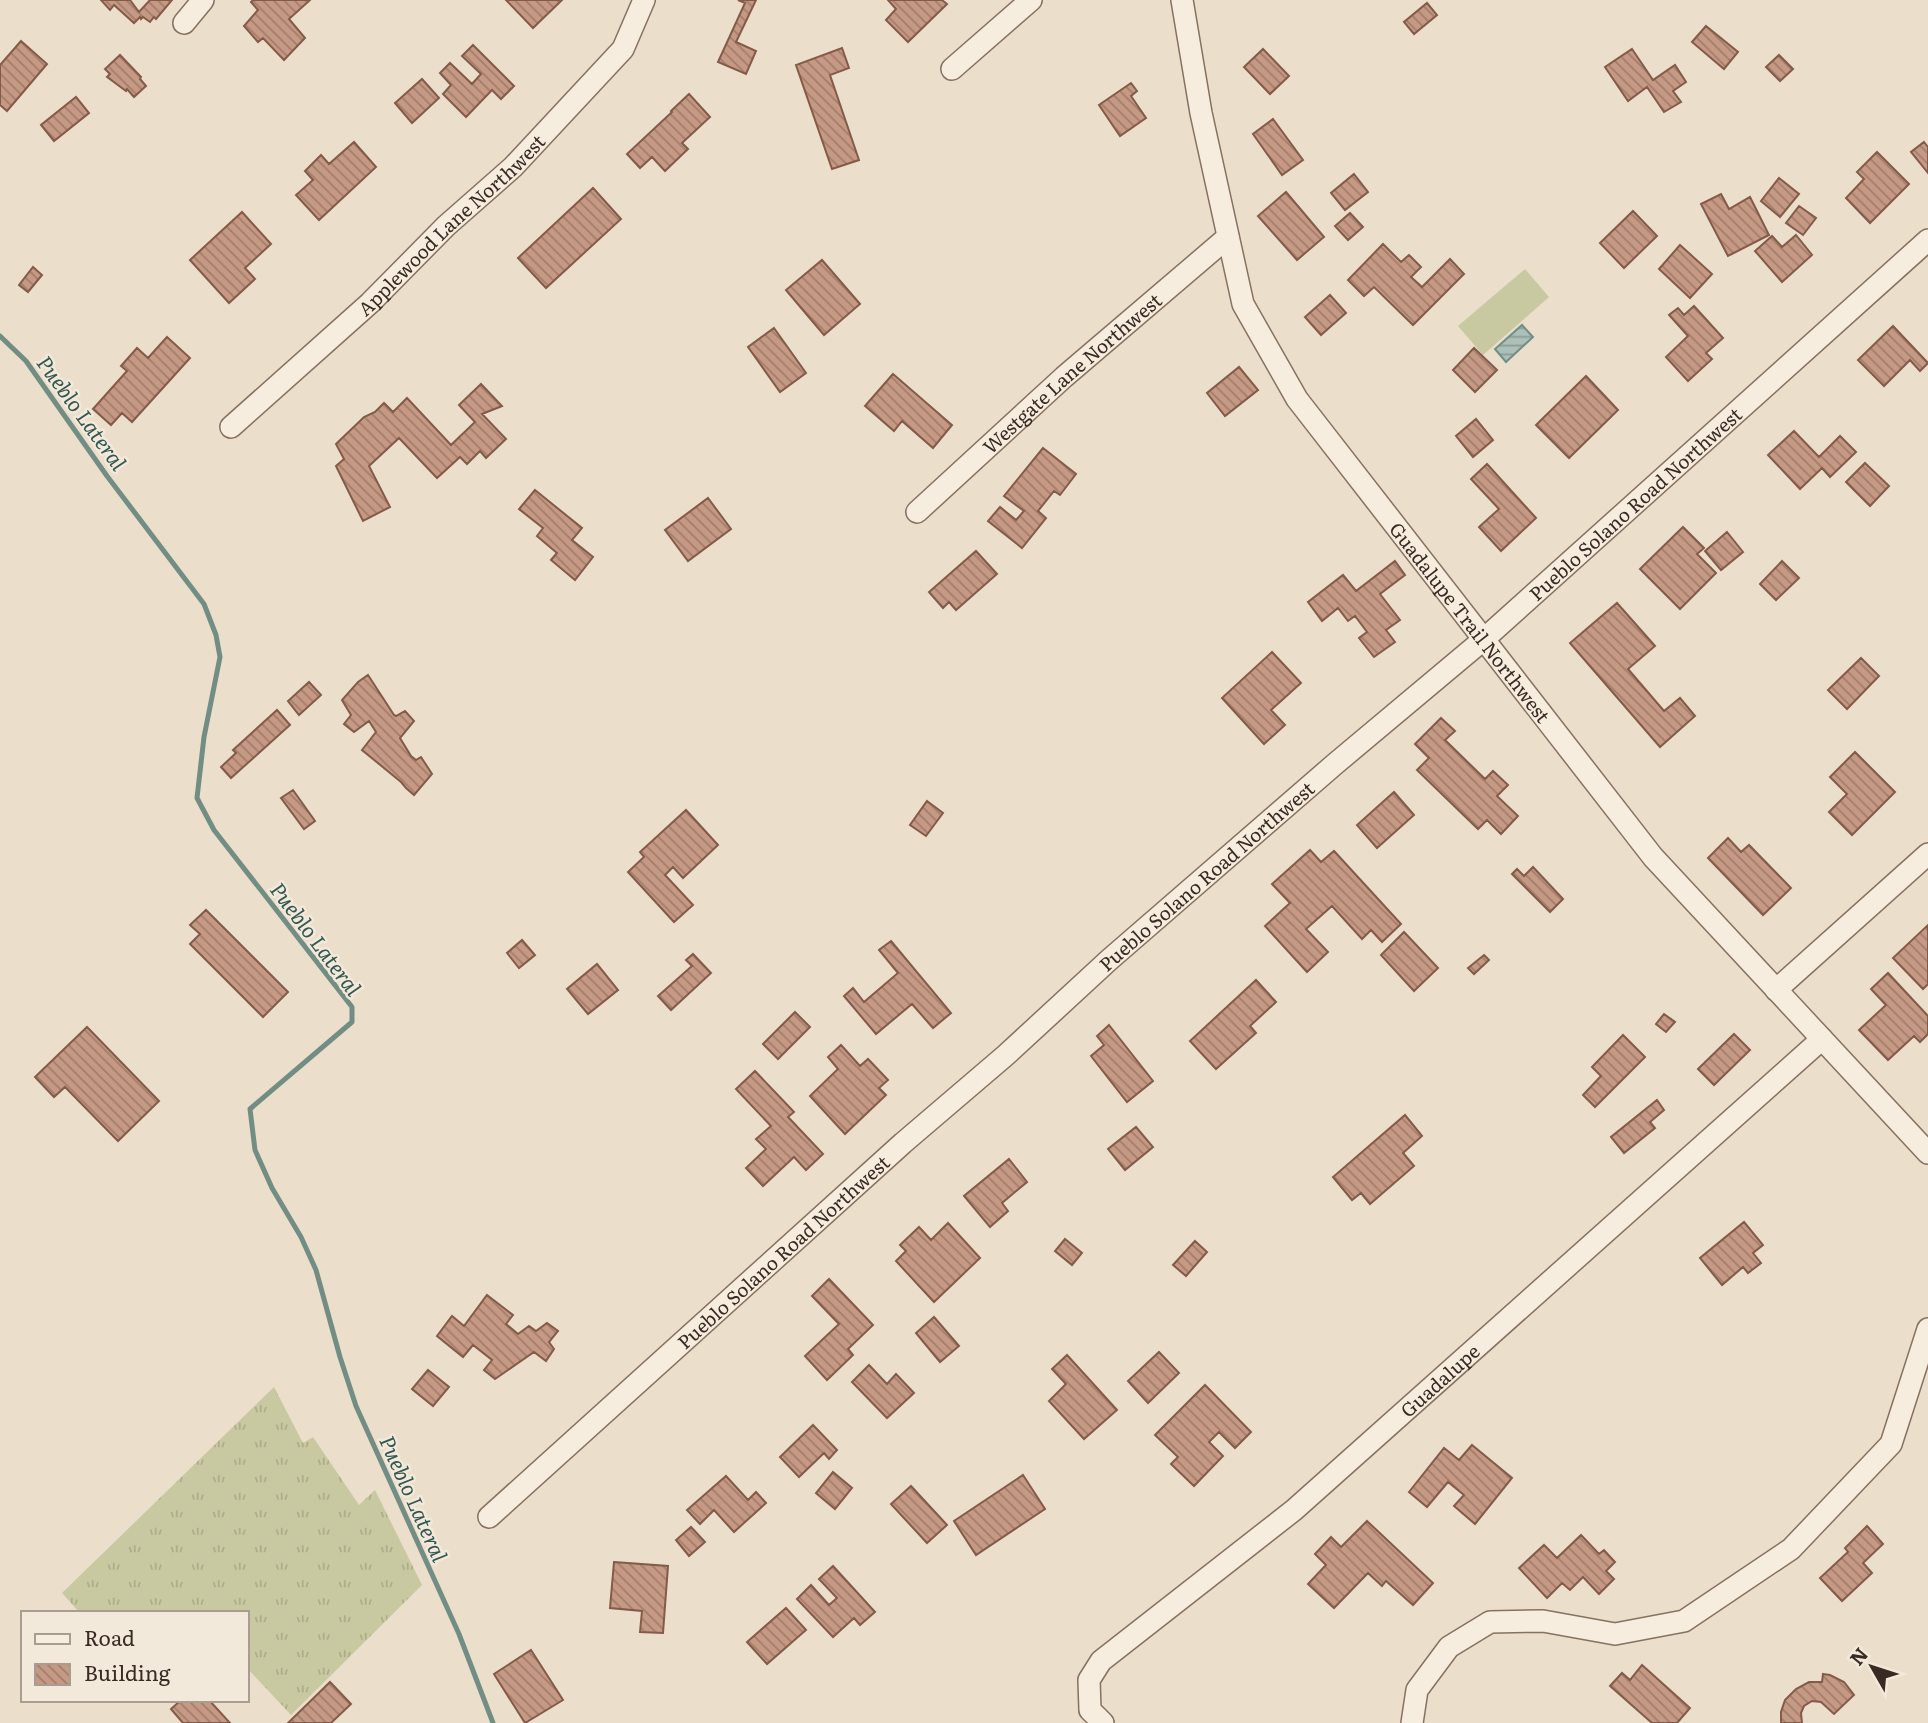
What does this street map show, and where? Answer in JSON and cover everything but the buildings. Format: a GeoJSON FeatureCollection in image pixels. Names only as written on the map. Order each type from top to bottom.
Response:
{"type":"FeatureCollection","features":[{"type":"Feature","properties":{"kind":"street"},"geometry":{"type":"LineString","coordinates":[[184,23],[203,0]]}},
{"type":"Feature","properties":{"kind":"street","name":"Applewood Lane Northwest"},"geometry":{"type":"LineString","coordinates":[[231,427],[370,303],[446,226],[513,167],[623,49],[643,0]]}},
{"type":"Feature","properties":{"kind":"street"},"geometry":{"type":"LineString","coordinates":[[952,69],[1031,0]]}},
{"type":"Feature","properties":{"kind":"street","name":"Guadalupe Trail Northwest"},"geometry":{"type":"LineString","coordinates":[[1182,0],[1201,113],[1243,304],[1297,400],[1653,857],[1928,1153]]}},
{"type":"Feature","properties":{"kind":"street","name":"Westgate Lane Northwest"},"geometry":{"type":"LineString","coordinates":[[917,512],[1064,377],[1228,237]]}},
{"type":"Feature","properties":{"kind":"street","name":"Pueblo Solano Road Northwest"},"geometry":{"type":"LineString","coordinates":[[489,1517],[1109,960],[1483,640],[1928,240]]}},
{"type":"Feature","properties":{"kind":"street"},"geometry":{"type":"LineString","coordinates":[[1776,990],[1928,854]]}},
{"type":"Feature","properties":{"kind":"street","name":"Guadalupe"},"geometry":{"type":"LineString","coordinates":[[1103,1723],[1090,1710],[1089,1680],[1101,1661],[1294,1510],[1822,1039]]}},
{"type":"Feature","properties":{"kind":"street"},"geometry":{"type":"LineString","coordinates":[[1412,1723],[1417,1690],[1450,1647],[1490,1622],[1544,1621],[1615,1634],[1684,1621],[1791,1549],[1891,1444],[1928,1329]]}},
{"type":"Feature","properties":{"kind":"green space"},"geometry":{"type":"Polygon","coordinates":[[[1525,269],[1549,297],[1483,355],[1458,326],[1525,269]]]}},
{"type":"Feature","properties":{"kind":"green space"},"geometry":{"type":"Polygon","coordinates":[[[274,1387],[303,1443],[313,1437],[359,1505],[375,1490],[422,1585],[291,1715],[248,1669],[248,1611],[78,1611],[62,1593],[274,1387]]]}},
{"type":"Feature","properties":{"kind":"shaded area"},"geometry":{"type":"Polygon","coordinates":[[[1522,325],[1533,337],[1506,362],[1495,349],[1522,325]]]}},
{"type":"Feature","properties":{"kind":"waterway","name":"Pueblo Lateral"},"geometry":{"type":"LineString","coordinates":[[0,336],[26,361],[107,476],[204,604],[216,635],[220,657],[204,737],[197,798],[214,830],[352,1007],[352,1022],[250,1109],[255,1150],[316,1270],[356,1406],[459,1634],[493,1723]]}}]}
